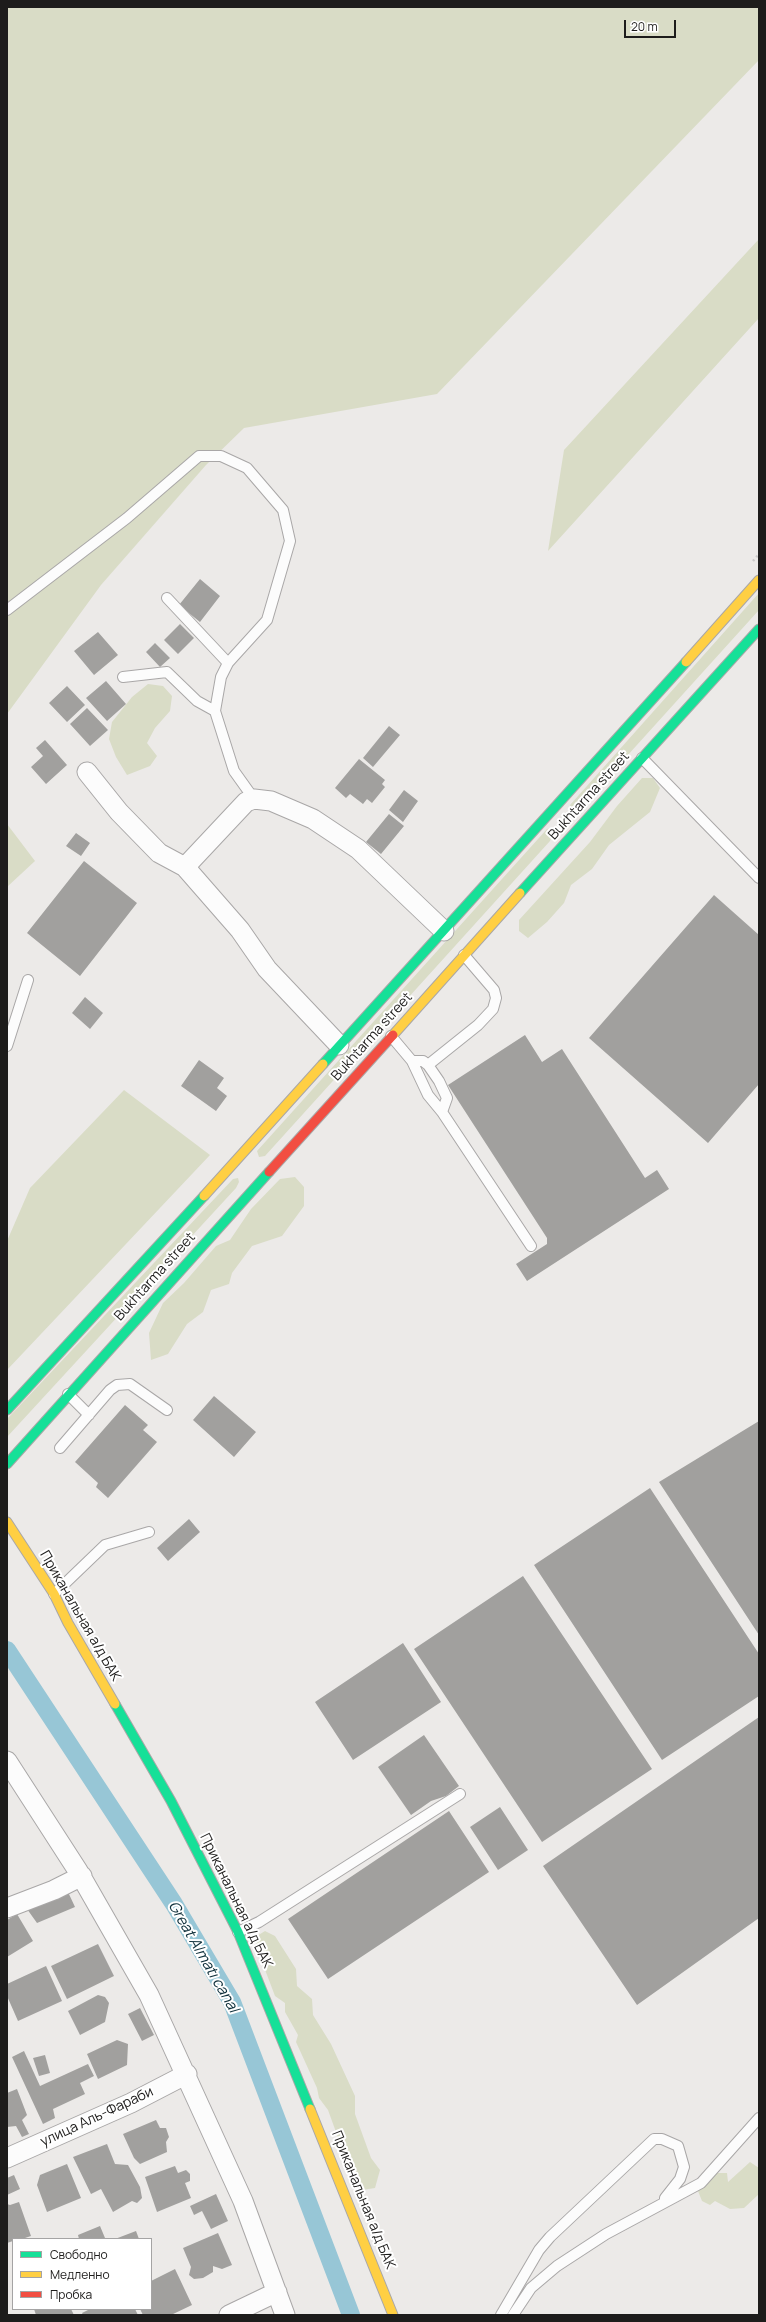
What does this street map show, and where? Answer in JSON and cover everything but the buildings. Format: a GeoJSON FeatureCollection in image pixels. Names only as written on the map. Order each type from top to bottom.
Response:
{"type":"FeatureCollection","features":[{"type":"Feature","properties":{"kind":"main road","name":"Bukhtarma street"},"geometry":{"type":"LineString","coordinates":[[7,1410],[244,1158],[339,1045],[555,813],[759,580]]}},
{"type":"Feature","properties":{"kind":"main road","name":"Bukhtarma street"},"geometry":{"type":"LineString","coordinates":[[7,1464],[261,1174],[391,1036],[464,955],[571,830],[642,758],[759,629]]}},
{"type":"Feature","properties":{"kind":"main road","name":"Приканальная а/д БАК"},"geometry":{"type":"LineString","coordinates":[[7,1522],[54,1594],[72,1629],[171,1801],[238,1932],[356,2220],[393,2315]]}},
{"type":"Feature","properties":{"kind":"street"},"geometry":{"type":"LineString","coordinates":[[87,772],[119,812],[159,853],[185,867],[240,930],[267,969],[339,1045]]}},
{"type":"Feature","properties":{"kind":"street"},"geometry":{"type":"LineString","coordinates":[[185,867],[246,802],[254,799],[271,801],[314,819],[358,849],[444,931]]}},
{"type":"Feature","properties":{"kind":"street"},"geometry":{"type":"LineString","coordinates":[[7,1760],[82,1876],[149,1995],[187,2074],[243,2201],[285,2315]]}},
{"type":"Feature","properties":{"kind":"street"},"geometry":{"type":"LineString","coordinates":[[7,1908],[54,1890],[82,1876]]}},
{"type":"Feature","properties":{"kind":"street","name":"улица Аль-Фараби"},"geometry":{"type":"LineString","coordinates":[[7,2158],[131,2103],[187,2074]]}},
{"type":"Feature","properties":{"kind":"street"},"geometry":{"type":"LineString","coordinates":[[229,2315],[277,2292]]}},
{"type":"Feature","properties":{"kind":"lane"},"geometry":{"type":"LineString","coordinates":[[7,610],[127,518],[199,456],[221,456],[247,468],[283,510],[290,541],[267,620],[228,663],[221,677],[214,711],[234,771],[254,799]]}},
{"type":"Feature","properties":{"kind":"lane"},"geometry":{"type":"LineString","coordinates":[[167,598],[228,663]]}},
{"type":"Feature","properties":{"kind":"lane"},"geometry":{"type":"LineString","coordinates":[[123,677],[167,672],[197,701],[214,711]]}},
{"type":"Feature","properties":{"kind":"lane"},"geometry":{"type":"LineString","coordinates":[[642,758],[759,878]]}},
{"type":"Feature","properties":{"kind":"lane"},"geometry":{"type":"LineString","coordinates":[[428,1066],[478,1025],[493,1008],[496,998],[494,990],[464,955]]}},
{"type":"Feature","properties":{"kind":"lane"},"geometry":{"type":"LineString","coordinates":[[7,1046],[28,980]]}},
{"type":"Feature","properties":{"kind":"lane"},"geometry":{"type":"LineString","coordinates":[[391,1036],[412,1061],[428,1094],[442,1112],[531,1246]]}},
{"type":"Feature","properties":{"kind":"lane"},"geometry":{"type":"LineString","coordinates":[[412,1061],[422,1061],[428,1066],[444,1090],[447,1098],[442,1112]]}},
{"type":"Feature","properties":{"kind":"lane"},"geometry":{"type":"LineString","coordinates":[[60,1448],[110,1390],[117,1385],[130,1384],[167,1410]]}},
{"type":"Feature","properties":{"kind":"lane"},"geometry":{"type":"LineString","coordinates":[[68,1394],[89,1414]]}},
{"type":"Feature","properties":{"kind":"lane"},"geometry":{"type":"LineString","coordinates":[[54,1594],[105,1545],[149,1532]]}},
{"type":"Feature","properties":{"kind":"lane"},"geometry":{"type":"LineString","coordinates":[[238,1932],[259,1922],[460,1794]]}},
{"type":"Feature","properties":{"kind":"lane"},"geometry":{"type":"LineString","coordinates":[[513,2315],[531,2288],[556,2266],[606,2234],[701,2183],[759,2118]]}},
{"type":"Feature","properties":{"kind":"lane"},"geometry":{"type":"LineString","coordinates":[[501,2315],[540,2250],[550,2237],[654,2139],[662,2139],[678,2146],[684,2167],[680,2179],[665,2198],[664,2202]]}},
{"type":"Feature","properties":{"kind":"green space"},"geometry":{"type":"Polygon","coordinates":[[[7,7],[759,7],[759,60],[437,394],[244,428],[206,465],[101,585],[7,714],[7,7]]]}},
{"type":"Feature","properties":{"kind":"green space"},"geometry":{"type":"Polygon","coordinates":[[[759,239],[759,318],[548,551],[564,450],[759,239]]]}},
{"type":"Feature","properties":{"kind":"green space"},"geometry":{"type":"Polygon","coordinates":[[[759,593],[759,610],[580,808],[576,810],[571,809],[570,805],[759,593]]]}},
{"type":"Feature","properties":{"kind":"green space"},"geometry":{"type":"Polygon","coordinates":[[[148,684],[163,686],[172,696],[170,711],[155,728],[147,743],[157,756],[150,766],[127,775],[116,757],[109,739],[112,722],[132,697],[148,684]]]}},
{"type":"Feature","properties":{"kind":"green space"},"geometry":{"type":"Polygon","coordinates":[[[642,778],[653,778],[660,788],[650,812],[609,845],[592,869],[571,885],[564,903],[547,922],[528,938],[519,931],[519,920],[590,842],[617,806],[642,778]]]}},
{"type":"Feature","properties":{"kind":"green space"},"geometry":{"type":"Polygon","coordinates":[[[7,824],[35,861],[7,887],[7,824]]]}},
{"type":"Feature","properties":{"kind":"green space"},"geometry":{"type":"Polygon","coordinates":[[[550,828],[554,832],[550,841],[265,1156],[259,1157],[257,1151],[547,829],[550,828]]]}},
{"type":"Feature","properties":{"kind":"green space"},"geometry":{"type":"Polygon","coordinates":[[[124,1090],[210,1155],[7,1370],[7,1241],[30,1188],[124,1090]]]}},
{"type":"Feature","properties":{"kind":"green space"},"geometry":{"type":"Polygon","coordinates":[[[295,1177],[304,1187],[304,1206],[282,1236],[252,1246],[232,1273],[229,1284],[211,1290],[203,1312],[187,1324],[168,1354],[151,1360],[149,1333],[163,1303],[184,1283],[216,1246],[230,1240],[251,1209],[280,1179],[295,1177]]]}},
{"type":"Feature","properties":{"kind":"green space"},"geometry":{"type":"Polygon","coordinates":[[[238,1178],[239,1182],[236,1188],[7,1437],[7,1419],[233,1179],[238,1178]]]}},
{"type":"Feature","properties":{"kind":"green space"},"geometry":{"type":"Polygon","coordinates":[[[265,1931],[275,1936],[296,1969],[297,1986],[312,1999],[313,2015],[331,2044],[355,2096],[355,2114],[371,2158],[380,2170],[375,2188],[362,2190],[352,2176],[328,2110],[319,2098],[317,2088],[296,2042],[298,2035],[285,2012],[285,2003],[275,1996],[264,1967],[265,1955],[256,1948],[257,1936],[265,1931]]]}},
{"type":"Feature","properties":{"kind":"green space"},"geometry":{"type":"Polygon","coordinates":[[[750,2162],[759,2168],[759,2194],[744,2208],[730,2209],[715,2201],[710,2205],[702,2201],[698,2191],[717,2173],[727,2173],[728,2182],[750,2162]]]}},
{"type":"Feature","properties":{"kind":"waterway","name":"Great Almatı canal"},"geometry":{"type":"LineString","coordinates":[[7,1650],[174,1904],[232,2002],[351,2315]]}},
{"type":"Feature","properties":{"kind":"traffic: fast"},"geometry":{"type":"LineString","coordinates":[[520,893],[759,629]]}},
{"type":"Feature","properties":{"kind":"traffic: fast"},"geometry":{"type":"LineString","coordinates":[[323,1064],[686,662]]}},
{"type":"Feature","properties":{"kind":"traffic: fast"},"geometry":{"type":"LineString","coordinates":[[7,1464],[269,1172]]}},
{"type":"Feature","properties":{"kind":"traffic: fast"},"geometry":{"type":"LineString","coordinates":[[7,1410],[204,1196]]}},
{"type":"Feature","properties":{"kind":"traffic: fast"},"geometry":{"type":"LineString","coordinates":[[115,1704],[171,1801],[238,1932],[310,2109]]}},
{"type":"Feature","properties":{"kind":"traffic: slow"},"geometry":{"type":"LineString","coordinates":[[686,662],[759,580]]}},
{"type":"Feature","properties":{"kind":"traffic: slow"},"geometry":{"type":"LineString","coordinates":[[393,1035],[520,893]]}},
{"type":"Feature","properties":{"kind":"traffic: slow"},"geometry":{"type":"LineString","coordinates":[[204,1196],[323,1064]]}},
{"type":"Feature","properties":{"kind":"traffic: slow"},"geometry":{"type":"LineString","coordinates":[[7,1522],[54,1594],[68,1623],[115,1704]]}},
{"type":"Feature","properties":{"kind":"traffic: slow"},"geometry":{"type":"LineString","coordinates":[[310,2109],[393,2315]]}},
{"type":"Feature","properties":{"kind":"traffic: jam"},"geometry":{"type":"LineString","coordinates":[[269,1172],[393,1035]]}}]}
